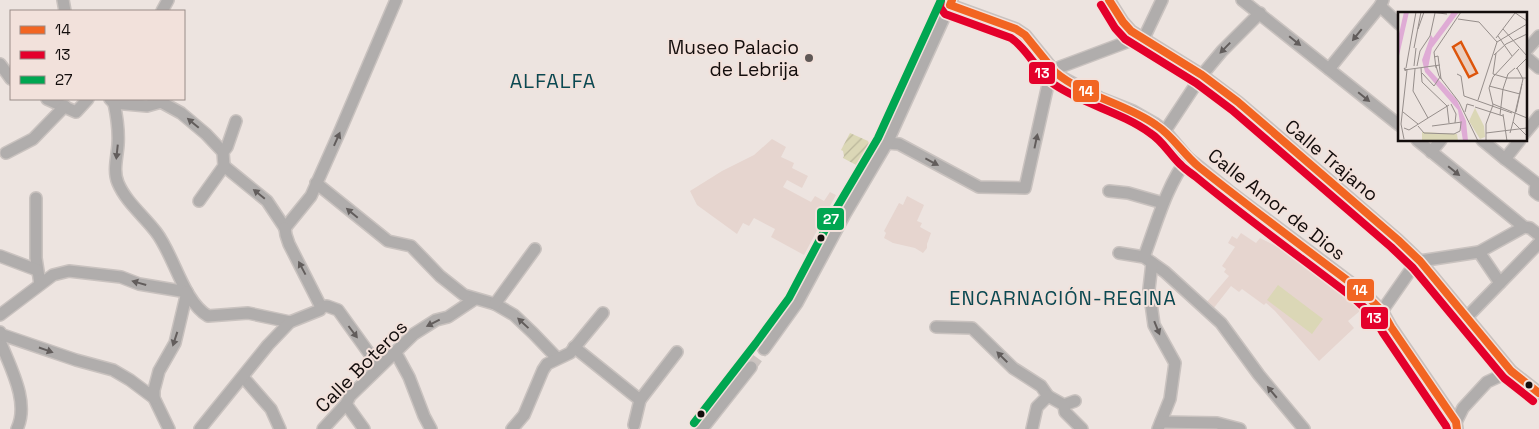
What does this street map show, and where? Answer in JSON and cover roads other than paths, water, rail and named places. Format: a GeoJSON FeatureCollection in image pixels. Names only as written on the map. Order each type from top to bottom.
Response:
{"type":"FeatureCollection","features":[{"type":"Feature","properties":{"kind":"street"},"geometry":{"type":"LineString","coordinates":[[286,228],[310,196],[396,0]]}},
{"type":"Feature","properties":{"kind":"street","name":"Calle Trajano"},"geometry":{"type":"LineString","coordinates":[[1109,0],[1123,22],[1141,38],[1202,75],[1238,102],[1398,240],[1420,261],[1511,371],[1539,393]]}},
{"type":"Feature","properties":{"kind":"street"},"geometry":{"type":"LineString","coordinates":[[887,143],[898,144],[979,187],[1025,188],[1049,80],[1060,67],[1141,38],[1162,0]]}},
{"type":"Feature","properties":{"kind":"street"},"geometry":{"type":"LineString","coordinates":[[1242,0],[1398,124]]}},
{"type":"Feature","properties":{"kind":"street"},"geometry":{"type":"LineString","coordinates":[[764,349],[802,294],[844,214],[887,143],[951,2]]}},
{"type":"Feature","properties":{"kind":"street","name":"Calle Amor de Dios"},"geometry":{"type":"LineString","coordinates":[[951,2],[1016,29],[1025,35],[1060,77],[1100,98],[1147,119],[1165,131],[1188,158],[1363,292],[1382,311],[1456,425]]}},
{"type":"Feature","properties":{"kind":"street"},"geometry":{"type":"LineString","coordinates":[[1329,69],[1381,3],[1398,23]]}},
{"type":"Feature","properties":{"kind":"street"},"geometry":{"type":"LineString","coordinates":[[1165,131],[1202,75],[1222,51],[1260,13]]}},
{"type":"Feature","properties":{"kind":"street"},"geometry":{"type":"LineString","coordinates":[[1526,53],[1539,36]]}},
{"type":"Feature","properties":{"kind":"street"},"geometry":{"type":"LineString","coordinates":[[1526,55],[1539,68]]}},
{"type":"Feature","properties":{"kind":"street"},"geometry":{"type":"LineString","coordinates":[[0,64],[10,78]]}},
{"type":"Feature","properties":{"kind":"street"},"geometry":{"type":"LineString","coordinates":[[49,100],[71,109]]}},
{"type":"Feature","properties":{"kind":"street"},"geometry":{"type":"LineString","coordinates":[[6,153],[33,139],[71,109],[86,100]]}},
{"type":"Feature","properties":{"kind":"street"},"geometry":{"type":"LineString","coordinates":[[199,201],[224,166],[223,152],[206,134],[181,113],[160,100],[147,106],[112,101],[117,119],[118,144],[116,168],[118,183],[130,202],[164,244],[187,292],[203,313],[208,316],[248,313],[290,322]]}},
{"type":"Feature","properties":{"kind":"street"},"geometry":{"type":"LineString","coordinates":[[1526,132],[1539,116]]}},
{"type":"Feature","properties":{"kind":"street"},"geometry":{"type":"LineString","coordinates":[[223,152],[227,147],[236,122]]}},
{"type":"Feature","properties":{"kind":"street"},"geometry":{"type":"LineString","coordinates":[[1417,141],[1524,227],[1530,228],[1539,235]]}},
{"type":"Feature","properties":{"kind":"street"},"geometry":{"type":"LineString","coordinates":[[1431,152],[1440,141]]}},
{"type":"Feature","properties":{"kind":"street"},"geometry":{"type":"LineString","coordinates":[[1483,141],[1536,183],[1535,192],[1539,195]]}},
{"type":"Feature","properties":{"kind":"street"},"geometry":{"type":"LineString","coordinates":[[1505,158],[1519,141]]}},
{"type":"Feature","properties":{"kind":"street"},"geometry":{"type":"LineString","coordinates":[[1188,158],[1183,164],[1163,204],[1148,260],[1149,289],[1154,325],[1175,363],[1170,399],[1159,426],[1217,423],[1240,429]]}},
{"type":"Feature","properties":{"kind":"street"},"geometry":{"type":"LineString","coordinates":[[224,166],[268,201],[286,228],[289,244],[321,307]]}},
{"type":"Feature","properties":{"kind":"street"},"geometry":{"type":"LineString","coordinates":[[316,183],[388,241],[394,244],[411,246],[449,284],[464,294],[495,304],[514,315],[557,358]]}},
{"type":"Feature","properties":{"kind":"street"},"geometry":{"type":"LineString","coordinates":[[1109,191],[1128,193],[1163,204]]}},
{"type":"Feature","properties":{"kind":"street"},"geometry":{"type":"LineString","coordinates":[[36,198],[37,270],[40,284]]}},
{"type":"Feature","properties":{"kind":"street"},"geometry":{"type":"LineString","coordinates":[[1382,311],[1412,268],[1420,261],[1479,252],[1524,227]]}},
{"type":"Feature","properties":{"kind":"street"},"geometry":{"type":"LineString","coordinates":[[1467,317],[1539,243]]}},
{"type":"Feature","properties":{"kind":"street"},"geometry":{"type":"LineString","coordinates":[[495,304],[535,249]]}},
{"type":"Feature","properties":{"kind":"street"},"geometry":{"type":"LineString","coordinates":[[1479,252],[1500,283]]}},
{"type":"Feature","properties":{"kind":"street"},"geometry":{"type":"LineString","coordinates":[[1119,253],[1148,260],[1165,272],[1221,323],[1259,376],[1304,429]]}},
{"type":"Feature","properties":{"kind":"street"},"geometry":{"type":"LineString","coordinates":[[0,256],[37,270]]}},
{"type":"Feature","properties":{"kind":"street"},"geometry":{"type":"LineString","coordinates":[[0,315],[53,275],[69,271],[121,277],[139,284],[187,292]]}},
{"type":"Feature","properties":{"kind":"street"},"geometry":{"type":"LineString","coordinates":[[169,429],[154,398],[154,390],[159,371],[175,343],[187,292]]}},
{"type":"Feature","properties":{"kind":"street","name":"Calle Boteros"},"geometry":{"type":"LineString","coordinates":[[323,429],[333,420],[350,396],[414,334],[475,299]]}},
{"type":"Feature","properties":{"kind":"street"},"geometry":{"type":"LineString","coordinates":[[200,429],[268,345],[290,322],[320,310],[321,307],[327,306],[338,310],[379,367]]}},
{"type":"Feature","properties":{"kind":"street"},"geometry":{"type":"LineString","coordinates":[[512,429],[524,415],[547,364],[570,352],[603,312]]}},
{"type":"Feature","properties":{"kind":"street"},"geometry":{"type":"LineString","coordinates":[[936,326],[972,328],[1013,368],[1044,391],[1070,403],[1066,412],[1082,429]]}},
{"type":"Feature","properties":{"kind":"street"},"geometry":{"type":"LineString","coordinates":[[17,429],[20,423],[20,400],[0,341],[0,333],[76,360],[113,370],[154,398]]}},
{"type":"Feature","properties":{"kind":"street"},"geometry":{"type":"LineString","coordinates":[[574,347],[640,400]]}},
{"type":"Feature","properties":{"kind":"street"},"geometry":{"type":"LineString","coordinates":[[634,425],[640,400],[676,352]]}},
{"type":"Feature","properties":{"kind":"street"},"geometry":{"type":"LineString","coordinates":[[396,353],[410,377],[430,429]]}},
{"type":"Feature","properties":{"kind":"street"},"geometry":{"type":"LineString","coordinates":[[702,429],[730,391],[751,367]]}},
{"type":"Feature","properties":{"kind":"street"},"geometry":{"type":"LineString","coordinates":[[1456,425],[1463,408],[1487,382],[1511,371]]}},
{"type":"Feature","properties":{"kind":"street"},"geometry":{"type":"LineString","coordinates":[[244,377],[270,409],[280,429]]}},
{"type":"Feature","properties":{"kind":"street"},"geometry":{"type":"LineString","coordinates":[[1032,429],[1037,408],[1044,391]]}},
{"type":"Feature","properties":{"kind":"street"},"geometry":{"type":"LineString","coordinates":[[346,404],[364,429]]}},
{"type":"Feature","properties":{"kind":"tunnel"},"geometry":{"type":"LineString","coordinates":[[751,367],[764,349]]}},
{"type":"Feature","properties":{"kind":"place","name":"Museo Palacio de Lebrija"},"geometry":{"type":"Point","coordinates":[809,58]}},
{"type":"Feature","properties":{"kind":"district","name":"ALFALFA"},"geometry":{"type":"Point","coordinates":[553,81]}},
{"type":"Feature","properties":{"kind":"district","name":"ENCARNACIÓN-REGINA"},"geometry":{"type":"Point","coordinates":[1063,298]}}]}
